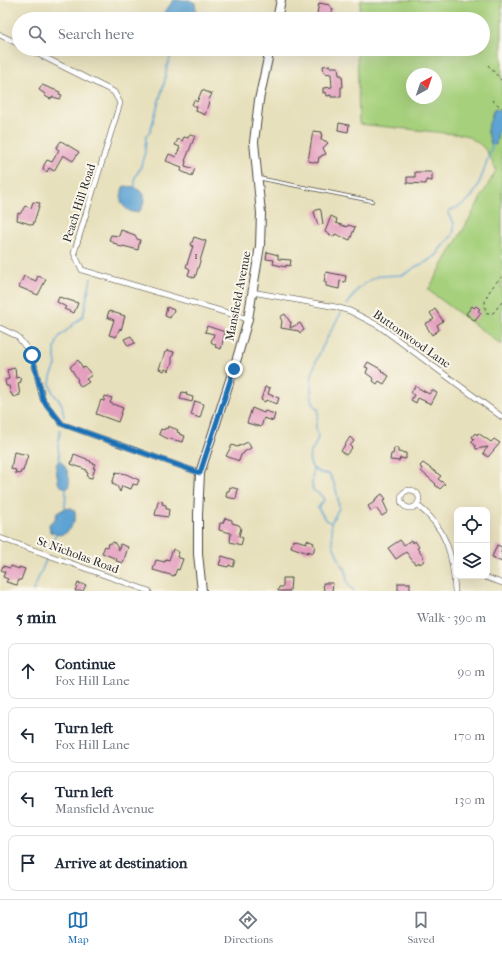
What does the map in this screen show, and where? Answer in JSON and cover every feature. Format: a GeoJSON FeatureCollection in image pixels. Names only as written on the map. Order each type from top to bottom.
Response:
{"type":"FeatureCollection","features":[{"type":"Feature","properties":{"kind":"main road"},"geometry":{"type":"LineString","coordinates":[[278,12],[281,0]]}},
{"type":"Feature","properties":{"kind":"main road","name":"Mansfield Avenue"},"geometry":{"type":"LineString","coordinates":[[202,591],[198,543],[200,473],[248,319],[260,246],[261,213],[254,142],[259,100],[268,56]]}},
{"type":"Feature","properties":{"kind":"street"},"geometry":{"type":"LineString","coordinates":[[0,35],[12,41]]}},
{"type":"Feature","properties":{"kind":"street","name":"Peach Hill Road"},"geometry":{"type":"LineString","coordinates":[[42,56],[114,92],[120,103],[74,253],[82,270],[248,319]]}},
{"type":"Feature","properties":{"kind":"street","name":"Buttonwood Lane"},"geometry":{"type":"LineString","coordinates":[[252,292],[336,307],[350,311],[379,326],[502,417]]}},
{"type":"Feature","properties":{"kind":"street"},"geometry":{"type":"LineString","coordinates":[[0,328],[18,336],[32,355],[43,400],[62,424],[200,473]]}},
{"type":"Feature","properties":{"kind":"street"},"geometry":{"type":"LineString","coordinates":[[417,505],[425,511],[438,527],[448,545],[454,566]]}},
{"type":"Feature","properties":{"kind":"street","name":"St Nicholas Road"},"geometry":{"type":"LineString","coordinates":[[0,538],[149,591]]}},
{"type":"Feature","properties":{"kind":"street"},"geometry":{"type":"LineString","coordinates":[[455,579],[455,591]]}},
{"type":"Feature","properties":{"kind":"street"},"geometry":{"type":"LineString","coordinates":[[490,579],[502,584]]}},
{"type":"Feature","properties":{"kind":"lane"},"geometry":{"type":"LineString","coordinates":[[258,178],[372,201]]}},
{"type":"Feature","properties":{"kind":"path"},"geometry":{"type":"LineString","coordinates":[[488,65],[502,81]]}},
{"type":"Feature","properties":{"kind":"path"},"geometry":{"type":"LineString","coordinates":[[492,100],[502,108]]}},
{"type":"Feature","properties":{"kind":"path"},"geometry":{"type":"LineString","coordinates":[[502,276],[486,298],[483,306],[484,310],[487,313],[493,313],[502,302]]}},
{"type":"Feature","properties":{"kind":"green space"},"geometry":{"type":"Polygon","coordinates":[[[361,0],[502,0],[502,345],[428,290],[496,170],[484,148],[476,141],[464,135],[359,124],[357,56],[490,56],[490,12],[359,12],[361,0]]]}},
{"type":"Feature","properties":{"kind":"water"},"geometry":{"type":"Polygon","coordinates":[[[174,0],[189,0],[195,3],[196,12],[164,12],[174,0]]]}},
{"type":"Feature","properties":{"kind":"water"},"geometry":{"type":"Polygon","coordinates":[[[495,109],[502,112],[502,130],[498,132],[496,145],[491,144],[487,130],[495,109]]]}},
{"type":"Feature","properties":{"kind":"water"},"geometry":{"type":"Polygon","coordinates":[[[123,187],[134,187],[143,193],[143,205],[138,212],[131,212],[124,207],[122,203],[123,187]]]}},
{"type":"Feature","properties":{"kind":"water"},"geometry":{"type":"Polygon","coordinates":[[[59,460],[68,472],[68,488],[60,485],[58,482],[56,467],[59,460]]]}},
{"type":"Feature","properties":{"kind":"water"},"geometry":{"type":"Polygon","coordinates":[[[72,508],[75,517],[73,524],[66,533],[59,535],[50,532],[49,524],[55,519],[57,513],[64,509],[72,508]]]}},
{"type":"Feature","properties":{"kind":"building"},"geometry":{"type":"Polygon","coordinates":[[[319,3],[330,5],[333,9],[332,12],[317,12],[319,3]]]}},
{"type":"Feature","properties":{"kind":"building"},"geometry":{"type":"Polygon","coordinates":[[[330,65],[330,67],[338,67],[339,75],[342,75],[343,87],[341,87],[341,97],[331,97],[331,95],[327,96],[326,92],[323,93],[323,88],[332,87],[331,74],[324,73],[323,66],[330,65]]]}},
{"type":"Feature","properties":{"kind":"building"},"geometry":{"type":"Polygon","coordinates":[[[42,85],[60,92],[59,94],[62,95],[60,99],[53,97],[50,99],[45,96],[45,94],[39,90],[42,85]]]}},
{"type":"Feature","properties":{"kind":"building"},"geometry":{"type":"Polygon","coordinates":[[[202,90],[212,94],[208,101],[205,115],[196,111],[197,107],[192,105],[194,100],[197,102],[202,90]]]}},
{"type":"Feature","properties":{"kind":"building"},"geometry":{"type":"Polygon","coordinates":[[[339,123],[349,125],[348,132],[338,130],[339,123]]]}},
{"type":"Feature","properties":{"kind":"building"},"geometry":{"type":"Polygon","coordinates":[[[313,131],[322,132],[321,140],[328,143],[323,148],[326,154],[319,157],[318,163],[308,161],[313,131]]]}},
{"type":"Feature","properties":{"kind":"building"},"geometry":{"type":"Polygon","coordinates":[[[190,134],[195,136],[185,161],[185,166],[195,169],[192,176],[181,171],[182,167],[166,161],[169,154],[176,157],[180,147],[175,145],[178,139],[182,141],[184,137],[188,138],[190,134]]]}},
{"type":"Feature","properties":{"kind":"building"},"geometry":{"type":"Polygon","coordinates":[[[61,141],[79,152],[73,161],[63,155],[54,171],[49,168],[47,172],[43,169],[44,165],[47,160],[52,162],[59,150],[56,148],[61,141]]]}},
{"type":"Feature","properties":{"kind":"building"},"geometry":{"type":"Polygon","coordinates":[[[415,172],[432,173],[432,181],[426,180],[426,184],[407,183],[407,177],[415,177],[415,172]]]}},
{"type":"Feature","properties":{"kind":"building"},"geometry":{"type":"Polygon","coordinates":[[[33,202],[40,203],[33,225],[17,220],[18,213],[20,214],[25,206],[31,208],[33,202]]]}},
{"type":"Feature","properties":{"kind":"building"},"geometry":{"type":"Polygon","coordinates":[[[320,209],[323,224],[318,225],[314,212],[320,209]]]}},
{"type":"Feature","properties":{"kind":"building"},"geometry":{"type":"Polygon","coordinates":[[[331,216],[337,219],[336,223],[347,227],[348,225],[355,227],[350,240],[335,234],[334,237],[325,232],[331,216]]]}},
{"type":"Feature","properties":{"kind":"building"},"geometry":{"type":"Polygon","coordinates":[[[121,230],[135,235],[137,239],[140,240],[138,250],[118,246],[117,244],[113,243],[113,241],[109,240],[111,235],[119,236],[121,230]]]}},
{"type":"Feature","properties":{"kind":"building"},"geometry":{"type":"Polygon","coordinates":[[[194,237],[206,241],[195,278],[188,275],[190,269],[186,267],[193,246],[191,245],[194,237]]]}},
{"type":"Feature","properties":{"kind":"building"},"geometry":{"type":"Polygon","coordinates":[[[267,252],[278,255],[278,259],[291,260],[290,266],[286,265],[286,267],[273,264],[274,260],[266,259],[267,252]]]}},
{"type":"Feature","properties":{"kind":"building"},"geometry":{"type":"Polygon","coordinates":[[[326,272],[346,276],[345,282],[340,281],[339,289],[326,286],[326,282],[324,282],[326,272]]]}},
{"type":"Feature","properties":{"kind":"building"},"geometry":{"type":"Polygon","coordinates":[[[24,276],[36,281],[38,276],[46,279],[38,295],[19,287],[24,276]]]}},
{"type":"Feature","properties":{"kind":"building"},"geometry":{"type":"Polygon","coordinates":[[[59,297],[78,303],[74,313],[64,309],[66,307],[57,302],[59,297]]]}},
{"type":"Feature","properties":{"kind":"building"},"geometry":{"type":"Polygon","coordinates":[[[472,306],[474,308],[476,306],[480,309],[478,311],[481,313],[475,321],[466,314],[472,306]]]}},
{"type":"Feature","properties":{"kind":"building"},"geometry":{"type":"Polygon","coordinates":[[[167,307],[174,310],[170,318],[165,316],[167,307]]]}},
{"type":"Feature","properties":{"kind":"building"},"geometry":{"type":"Polygon","coordinates":[[[435,309],[443,321],[437,325],[439,330],[432,335],[425,324],[434,319],[430,313],[435,309]]]}},
{"type":"Feature","properties":{"kind":"building"},"geometry":{"type":"Polygon","coordinates":[[[109,311],[125,316],[121,330],[120,328],[116,337],[109,335],[114,320],[107,317],[109,311]]]}},
{"type":"Feature","properties":{"kind":"building"},"geometry":{"type":"Polygon","coordinates":[[[285,314],[291,322],[290,328],[300,323],[304,330],[300,333],[299,331],[281,328],[282,321],[280,317],[285,314]]]}},
{"type":"Feature","properties":{"kind":"building"},"geometry":{"type":"Polygon","coordinates":[[[207,326],[225,332],[221,349],[215,347],[216,345],[211,342],[214,334],[205,332],[207,326]]]}},
{"type":"Feature","properties":{"kind":"building"},"geometry":{"type":"Polygon","coordinates":[[[131,336],[135,343],[128,346],[124,339],[131,336]]]}},
{"type":"Feature","properties":{"kind":"building"},"geometry":{"type":"Polygon","coordinates":[[[167,350],[174,352],[169,371],[165,369],[164,371],[159,369],[167,350]]]}},
{"type":"Feature","properties":{"kind":"building"},"geometry":{"type":"Polygon","coordinates":[[[78,360],[83,368],[85,367],[92,375],[86,379],[89,382],[81,387],[70,367],[78,360]]]}},
{"type":"Feature","properties":{"kind":"building"},"geometry":{"type":"Polygon","coordinates":[[[368,362],[389,376],[384,384],[379,381],[377,384],[373,381],[374,379],[366,373],[368,368],[365,367],[368,362]]]}},
{"type":"Feature","properties":{"kind":"building"},"geometry":{"type":"Polygon","coordinates":[[[15,368],[16,378],[20,377],[21,382],[18,383],[20,395],[13,397],[9,386],[6,386],[5,380],[9,379],[7,370],[15,368]]]}},
{"type":"Feature","properties":{"kind":"building"},"geometry":{"type":"Polygon","coordinates":[[[415,386],[429,394],[432,390],[437,393],[431,404],[418,398],[416,403],[411,400],[414,395],[411,393],[415,386]]]}},
{"type":"Feature","properties":{"kind":"building"},"geometry":{"type":"Polygon","coordinates":[[[265,387],[270,388],[268,394],[279,398],[277,404],[266,400],[265,402],[261,400],[265,387]]]}},
{"type":"Feature","properties":{"kind":"building"},"geometry":{"type":"Polygon","coordinates":[[[182,392],[193,397],[192,402],[180,399],[182,392]]]}},
{"type":"Feature","properties":{"kind":"building"},"geometry":{"type":"Polygon","coordinates":[[[105,396],[112,398],[110,403],[123,408],[118,422],[96,414],[101,400],[104,401],[105,396]]]}},
{"type":"Feature","properties":{"kind":"building"},"geometry":{"type":"Polygon","coordinates":[[[195,401],[204,404],[200,418],[191,415],[195,401]]]}},
{"type":"Feature","properties":{"kind":"building"},"geometry":{"type":"Polygon","coordinates":[[[252,408],[264,413],[265,411],[275,414],[273,421],[264,418],[261,427],[247,423],[252,408]]]}},
{"type":"Feature","properties":{"kind":"building"},"geometry":{"type":"Polygon","coordinates":[[[168,426],[178,430],[177,432],[180,433],[179,434],[185,436],[183,442],[166,438],[159,434],[161,429],[167,429],[168,426]]]}},
{"type":"Feature","properties":{"kind":"building"},"geometry":{"type":"Polygon","coordinates":[[[475,433],[477,435],[478,433],[491,442],[494,439],[500,443],[488,457],[483,453],[488,447],[476,449],[475,445],[471,442],[474,439],[472,437],[475,433]]]}},
{"type":"Feature","properties":{"kind":"building"},"geometry":{"type":"Polygon","coordinates":[[[350,437],[354,441],[350,446],[352,448],[346,455],[341,451],[350,437]]]}},
{"type":"Feature","properties":{"kind":"building"},"geometry":{"type":"Polygon","coordinates":[[[248,442],[251,448],[241,455],[239,461],[226,456],[232,445],[237,447],[248,442]]]}},
{"type":"Feature","properties":{"kind":"building"},"geometry":{"type":"Polygon","coordinates":[[[394,448],[398,448],[398,452],[406,453],[406,459],[400,458],[399,461],[390,460],[394,448]]]}},
{"type":"Feature","properties":{"kind":"building"},"geometry":{"type":"Polygon","coordinates":[[[14,452],[28,455],[23,471],[21,471],[20,474],[15,473],[16,470],[11,469],[14,452]]]}},
{"type":"Feature","properties":{"kind":"building"},"geometry":{"type":"Polygon","coordinates":[[[74,454],[95,464],[92,478],[87,477],[87,470],[71,464],[74,454]]]}},
{"type":"Feature","properties":{"kind":"building"},"geometry":{"type":"Polygon","coordinates":[[[423,463],[441,476],[438,479],[445,484],[440,489],[421,471],[422,469],[420,466],[423,463]]]}},
{"type":"Feature","properties":{"kind":"building"},"geometry":{"type":"Polygon","coordinates":[[[116,472],[126,474],[139,480],[137,485],[133,484],[131,489],[122,486],[120,492],[117,486],[112,484],[116,472]]]}},
{"type":"Feature","properties":{"kind":"building"},"geometry":{"type":"Polygon","coordinates":[[[230,487],[238,489],[236,499],[226,497],[227,491],[229,491],[230,487]]]}},
{"type":"Feature","properties":{"kind":"building"},"geometry":{"type":"Polygon","coordinates":[[[382,494],[386,499],[383,501],[388,512],[382,516],[376,508],[371,511],[368,506],[376,501],[375,499],[382,494]]]}},
{"type":"Feature","properties":{"kind":"building"},"geometry":{"type":"Polygon","coordinates":[[[158,501],[163,502],[162,504],[166,505],[166,509],[169,509],[168,517],[155,515],[158,501]]]}},
{"type":"Feature","properties":{"kind":"building"},"geometry":{"type":"Polygon","coordinates":[[[225,518],[232,520],[232,523],[239,525],[241,528],[239,536],[243,538],[241,545],[230,542],[231,533],[219,530],[220,523],[223,523],[225,518]]]}},
{"type":"Feature","properties":{"kind":"building"},"geometry":{"type":"Polygon","coordinates":[[[293,540],[306,543],[307,540],[314,543],[313,545],[315,546],[313,553],[308,551],[308,553],[291,547],[293,540]]]}},
{"type":"Feature","properties":{"kind":"building"},"geometry":{"type":"Polygon","coordinates":[[[400,540],[404,545],[411,540],[413,543],[415,541],[419,547],[417,548],[424,558],[424,561],[420,564],[419,562],[415,564],[406,552],[396,559],[388,548],[400,540]]]}},
{"type":"Feature","properties":{"kind":"building"},"geometry":{"type":"Polygon","coordinates":[[[114,542],[119,550],[120,544],[128,547],[123,563],[116,561],[117,559],[102,553],[105,546],[107,547],[108,544],[114,542]]]}},
{"type":"Feature","properties":{"kind":"building"},"geometry":{"type":"Polygon","coordinates":[[[497,545],[502,547],[502,562],[492,557],[497,545]]]}},
{"type":"Feature","properties":{"kind":"building"},"geometry":{"type":"Polygon","coordinates":[[[173,549],[179,552],[177,557],[183,559],[179,570],[177,569],[174,576],[153,570],[156,560],[165,562],[166,559],[169,560],[173,549]]]}},
{"type":"Feature","properties":{"kind":"building"},"geometry":{"type":"Polygon","coordinates":[[[222,556],[235,560],[233,567],[229,565],[228,567],[219,565],[222,556]]]}},
{"type":"Feature","properties":{"kind":"building"},"geometry":{"type":"Polygon","coordinates":[[[3,566],[25,569],[21,580],[19,580],[17,585],[6,582],[8,579],[3,577],[5,572],[1,570],[3,566]]]}},
{"type":"Feature","properties":{"kind":"building"},"geometry":{"type":"Polygon","coordinates":[[[283,578],[291,578],[290,591],[278,591],[279,587],[283,587],[283,578]]]}},
{"type":"Feature","properties":{"kind":"building"},"geometry":{"type":"Polygon","coordinates":[[[78,583],[86,585],[83,591],[75,591],[78,583]]]}},
{"type":"Feature","properties":{"kind":"building"},"geometry":{"type":"Polygon","coordinates":[[[323,583],[333,583],[332,591],[324,591],[323,583]]]}},
{"type":"Feature","properties":{"kind":"building"},"geometry":{"type":"Polygon","coordinates":[[[398,583],[410,583],[410,591],[398,591],[398,583]]]}},
{"type":"Feature","properties":{"kind":"waterway"},"geometry":{"type":"LineString","coordinates":[[135,189],[135,177],[140,169],[145,152],[146,136],[150,132],[165,80],[167,66],[171,56]]}},
{"type":"Feature","properties":{"kind":"waterway"},"geometry":{"type":"LineString","coordinates":[[347,305],[358,289],[370,280],[379,276],[403,275],[437,255],[440,249],[452,236],[454,230],[454,223],[448,214],[450,210],[468,201],[472,196],[478,186],[493,143]]}},
{"type":"Feature","properties":{"kind":"waterway"},"geometry":{"type":"LineString","coordinates":[[64,417],[62,404],[53,393],[50,384],[56,365],[55,347],[59,337],[83,316],[91,278]]}},
{"type":"Feature","properties":{"kind":"waterway"},"geometry":{"type":"LineString","coordinates":[[341,313],[318,356],[311,379],[313,402],[315,407],[318,409],[316,425],[318,438],[309,459],[314,469],[321,473],[329,474],[335,486],[339,508],[331,523],[333,545],[341,564],[346,570],[347,581],[354,591]]}},
{"type":"Feature","properties":{"kind":"waterway"},"geometry":{"type":"LineString","coordinates":[[60,430],[58,447],[60,462]]}},
{"type":"Feature","properties":{"kind":"waterway"},"geometry":{"type":"LineString","coordinates":[[313,469],[313,490],[322,496],[324,500],[318,508],[325,519],[331,523]]}},
{"type":"Feature","properties":{"kind":"waterway"},"geometry":{"type":"LineString","coordinates":[[65,511],[66,487]]}},
{"type":"Feature","properties":{"kind":"waterway"},"geometry":{"type":"LineString","coordinates":[[49,548],[56,534]]}},
{"type":"Feature","properties":{"kind":"waterway"},"geometry":{"type":"LineString","coordinates":[[33,591],[46,560]]}},
{"type":"Feature","properties":{"kind":"route"},"geometry":{"type":"LineString","coordinates":[[32,355],[43,400],[62,424],[200,473],[234,369]]}}]}
